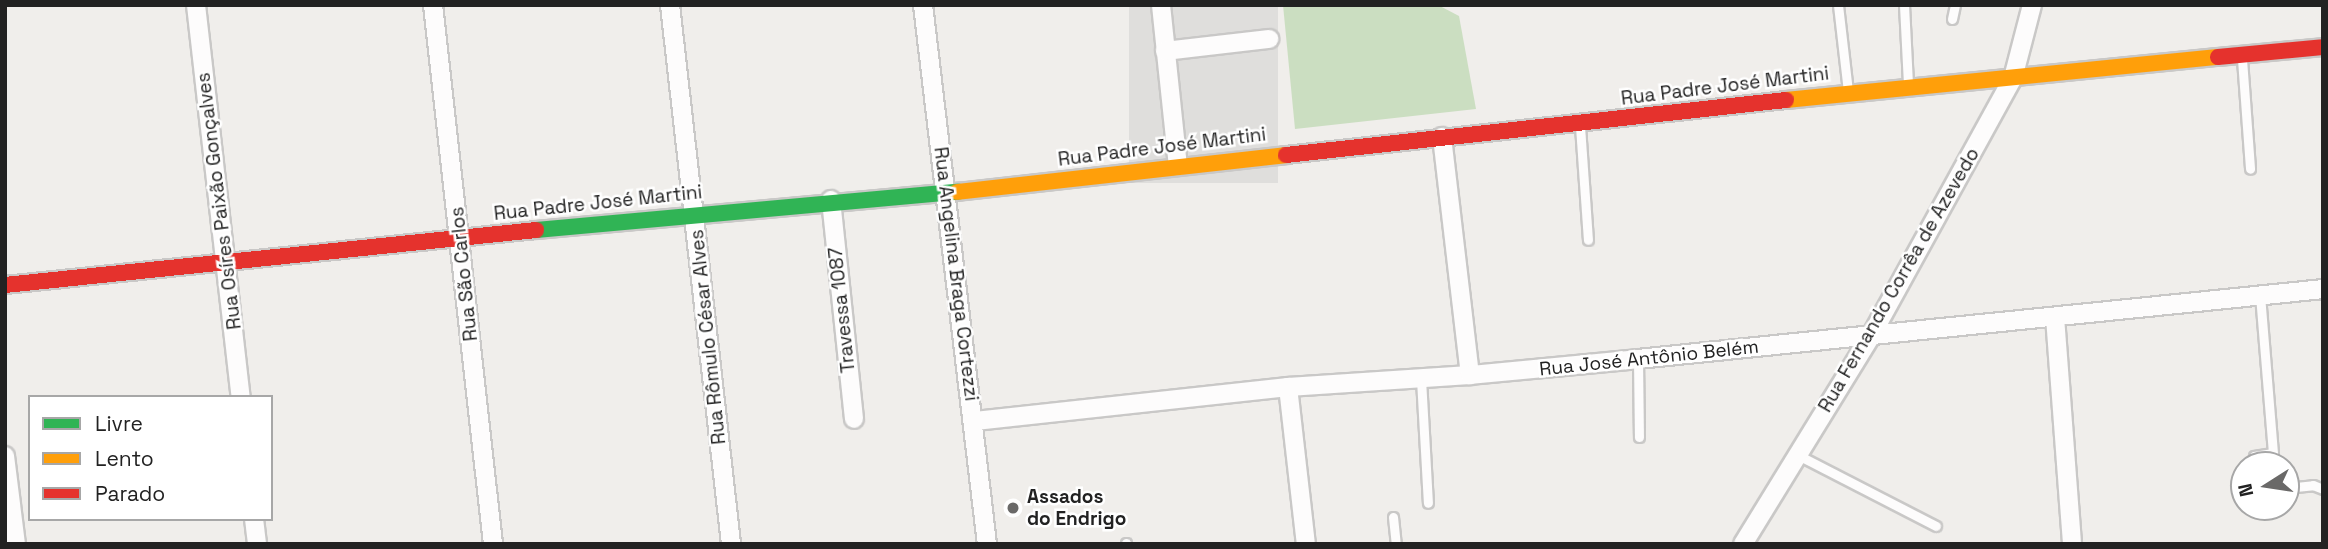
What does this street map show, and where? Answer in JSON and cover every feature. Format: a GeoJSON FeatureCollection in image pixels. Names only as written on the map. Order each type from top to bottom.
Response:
{"type":"FeatureCollection","features":[{"type":"Feature","properties":{"kind":"street","name":"Rua Osíres Paixão Gonçalves"},"geometry":{"type":"LineString","coordinates":[[197,5],[241,395]]}},
{"type":"Feature","properties":{"kind":"street","name":"Rua São Carlos"},"geometry":{"type":"LineString","coordinates":[[433,5],[493,544]]}},
{"type":"Feature","properties":{"kind":"street","name":"Rua Rômulo César Alves"},"geometry":{"type":"LineString","coordinates":[[670,5],[731,544]]}},
{"type":"Feature","properties":{"kind":"street","name":"Rua Angelina Braga Cortezzi"},"geometry":{"type":"LineString","coordinates":[[923,5],[975,421],[987,544]]}},
{"type":"Feature","properties":{"kind":"street"},"geometry":{"type":"LineString","coordinates":[[1161,5],[1178,166]]}},
{"type":"Feature","properties":{"kind":"street","name":"Rua Fernando Corrêa de Azevedo"},"geometry":{"type":"LineString","coordinates":[[1743,544],[1871,336],[2013,78],[2032,5]]}},
{"type":"Feature","properties":{"kind":"street"},"geometry":{"type":"LineString","coordinates":[[1165,51],[1269,39]]}},
{"type":"Feature","properties":{"kind":"street","name":"Rua Padre José Martini"},"geometry":{"type":"LineString","coordinates":[[5,285],[694,213],[831,200],[946,194],[1848,93],[2323,47]]}},
{"type":"Feature","properties":{"kind":"street"},"geometry":{"type":"LineString","coordinates":[[1442,137],[1470,375]]}},
{"type":"Feature","properties":{"kind":"street","name":"Travessa 1087"},"geometry":{"type":"LineString","coordinates":[[831,200],[854,419]]}},
{"type":"Feature","properties":{"kind":"street","name":"Rua José Antônio Belém"},"geometry":{"type":"LineString","coordinates":[[975,421],[1288,387],[1470,375],[2323,289]]}},
{"type":"Feature","properties":{"kind":"street"},"geometry":{"type":"LineString","coordinates":[[2054,317],[2072,544]]}},
{"type":"Feature","properties":{"kind":"street"},"geometry":{"type":"LineString","coordinates":[[1288,387],[1306,544]]}},
{"type":"Feature","properties":{"kind":"street"},"geometry":{"type":"LineString","coordinates":[[5,456],[9,512],[16,544]]}},
{"type":"Feature","properties":{"kind":"street"},"geometry":{"type":"LineString","coordinates":[[254,521],[257,544]]}},
{"type":"Feature","properties":{"kind":"lane"},"geometry":{"type":"LineString","coordinates":[[1838,5],[1848,93]]}},
{"type":"Feature","properties":{"kind":"lane"},"geometry":{"type":"LineString","coordinates":[[1904,5],[1908,87]]}},
{"type":"Feature","properties":{"kind":"lane"},"geometry":{"type":"LineString","coordinates":[[1952,19],[1955,5]]}},
{"type":"Feature","properties":{"kind":"lane"},"geometry":{"type":"LineString","coordinates":[[2241,55],[2250,169]]}},
{"type":"Feature","properties":{"kind":"lane"},"geometry":{"type":"LineString","coordinates":[[1580,124],[1587,240]]}},
{"type":"Feature","properties":{"kind":"lane"},"geometry":{"type":"LineString","coordinates":[[2260,296],[2273,451]]}},
{"type":"Feature","properties":{"kind":"lane"},"geometry":{"type":"LineString","coordinates":[[1638,359],[1639,438]]}},
{"type":"Feature","properties":{"kind":"lane"},"geometry":{"type":"LineString","coordinates":[[1421,379],[1428,503]]}},
{"type":"Feature","properties":{"kind":"lane"},"geometry":{"type":"LineString","coordinates":[[1797,455],[1936,526]]}},
{"type":"Feature","properties":{"kind":"lane"},"geometry":{"type":"LineString","coordinates":[[2300,486],[2313,485],[2323,489]]}},
{"type":"Feature","properties":{"kind":"lane"},"geometry":{"type":"LineString","coordinates":[[1393,517],[1395,544]]}},
{"type":"Feature","properties":{"kind":"shaded area"},"geometry":{"type":"Polygon","coordinates":[[[1129,5],[1278,5],[1278,183],[1129,183],[1129,5]]]}},
{"type":"Feature","properties":{"kind":"green space"},"geometry":{"type":"Polygon","coordinates":[[[1283,5],[1438,5],[1459,16],[1476,109],[1295,129],[1283,5]]]}},
{"type":"Feature","properties":{"kind":"traffic: fast"},"geometry":{"type":"LineString","coordinates":[[536,230],[957,192]]}},
{"type":"Feature","properties":{"kind":"traffic: slow"},"geometry":{"type":"LineString","coordinates":[[1786,100],[2218,57]]}},
{"type":"Feature","properties":{"kind":"traffic: slow"},"geometry":{"type":"LineString","coordinates":[[957,192],[1286,155]]}},
{"type":"Feature","properties":{"kind":"traffic: jam"},"geometry":{"type":"LineString","coordinates":[[2218,57],[2323,47]]}},
{"type":"Feature","properties":{"kind":"traffic: jam"},"geometry":{"type":"LineString","coordinates":[[1286,155],[1786,100]]}},
{"type":"Feature","properties":{"kind":"traffic: jam"},"geometry":{"type":"LineString","coordinates":[[5,285],[536,230]]}},
{"type":"Feature","properties":{"kind":"place","name":"Assados do Endrigo"},"geometry":{"type":"Point","coordinates":[1013,508]}}]}
